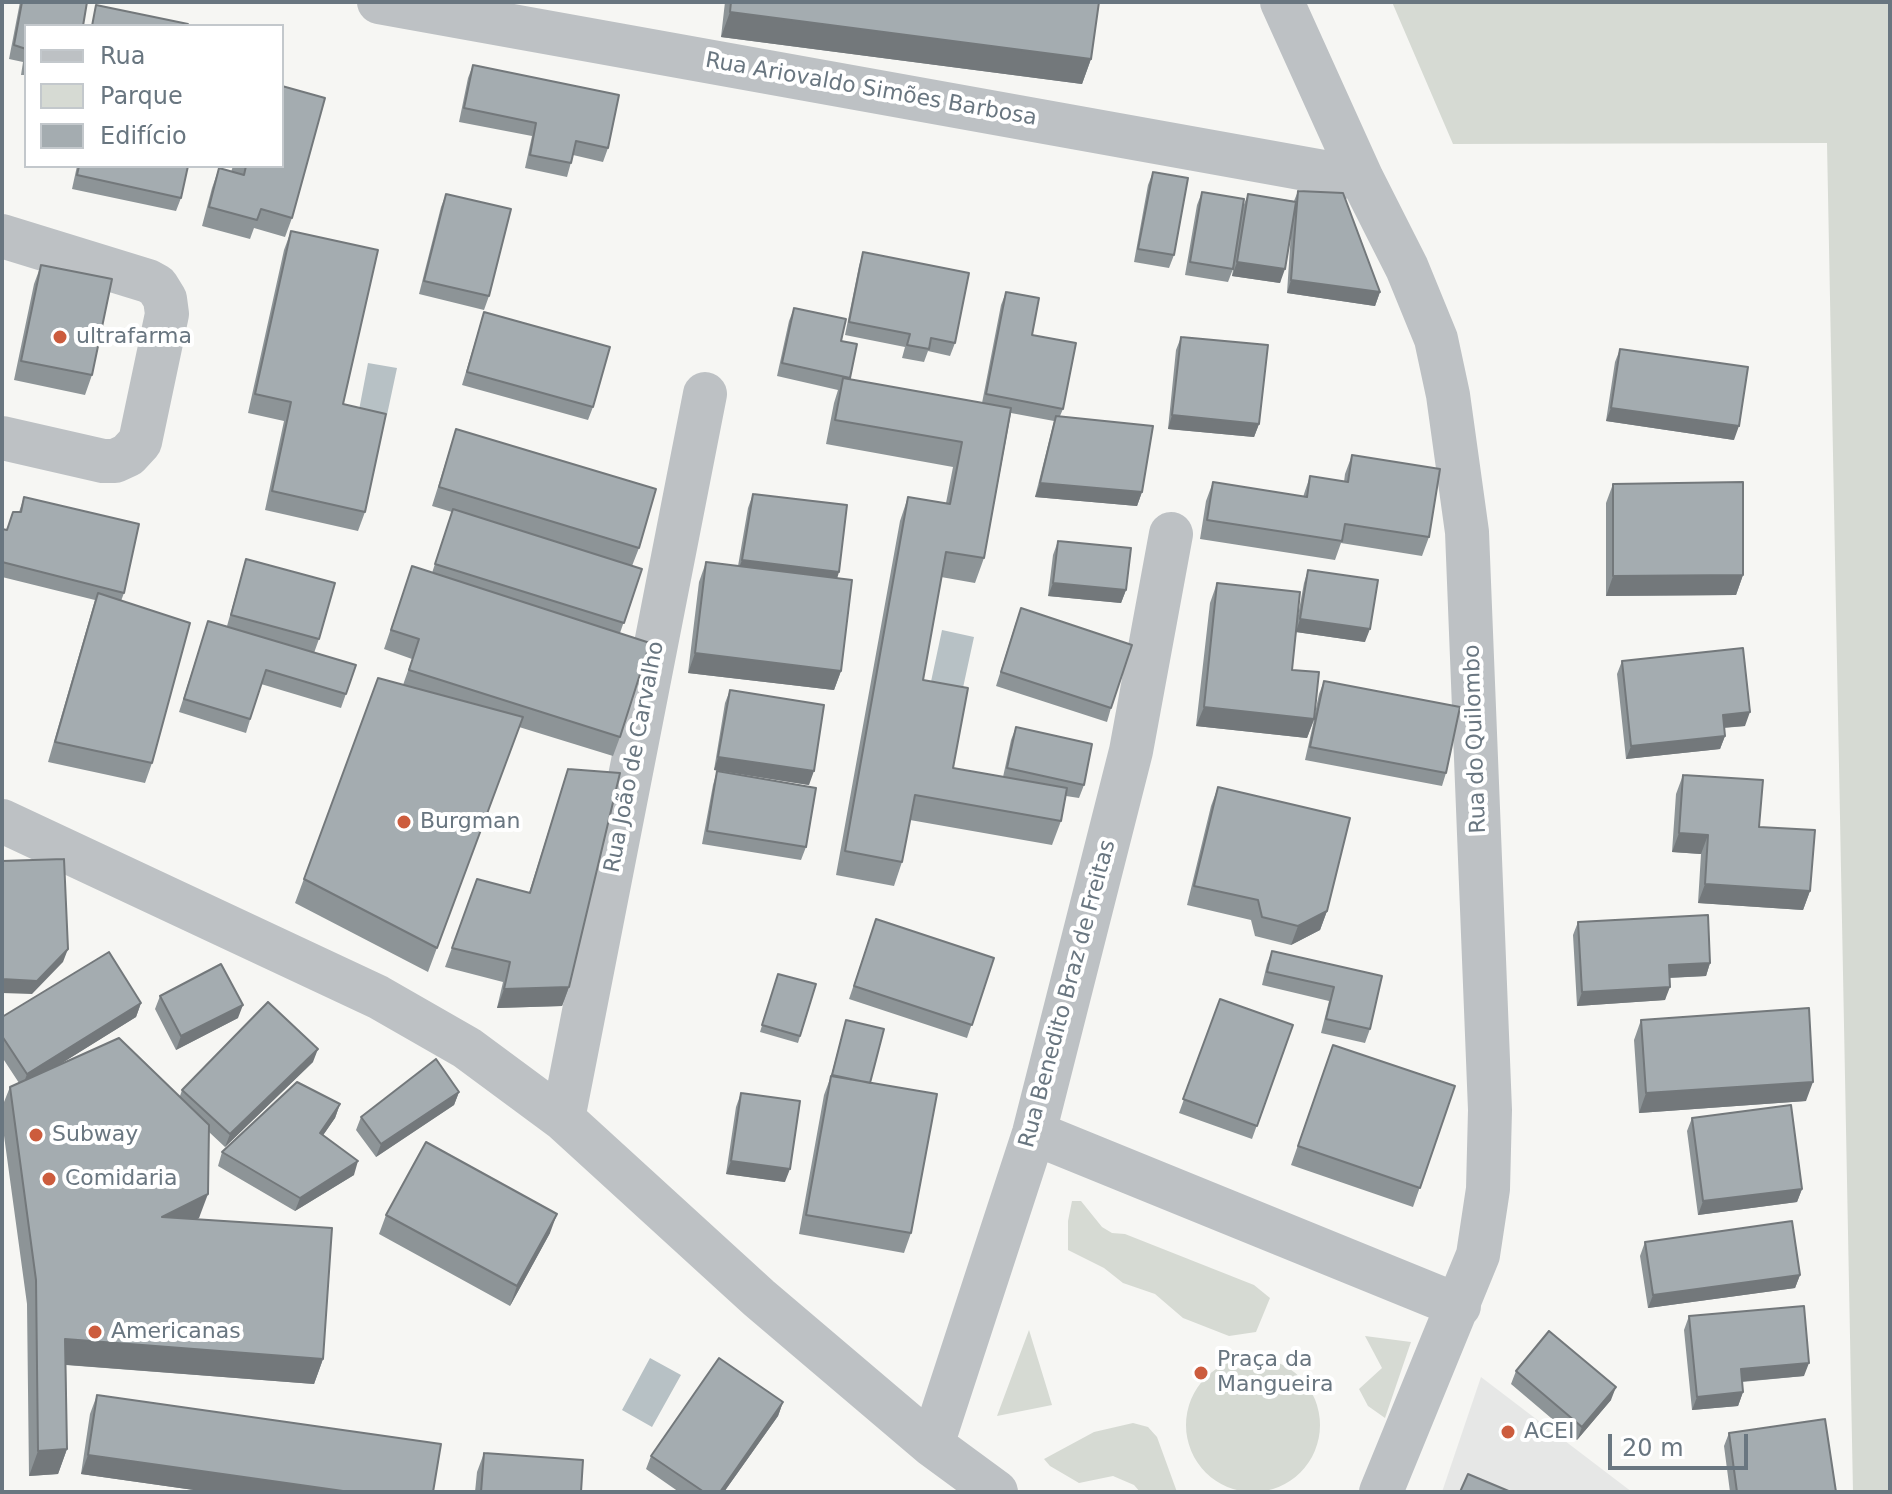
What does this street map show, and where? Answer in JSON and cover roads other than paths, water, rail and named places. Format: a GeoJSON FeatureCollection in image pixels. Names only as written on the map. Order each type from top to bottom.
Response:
{"type":"FeatureCollection","features":[{"type":"Feature","properties":{"kind":"street","name":"Rua Ariovaldo Simões Barbosa"},"geometry":{"type":"LineString","coordinates":[[379,2],[1362,179]]}},
{"type":"Feature","properties":{"kind":"street","name":"Rua do Quilombo"},"geometry":{"type":"LineString","coordinates":[[1282,2],[1362,179],[1407,268],[1436,339],[1448,395],[1467,532],[1490,1110],[1488,1189],[1478,1255],[1381,1492]]}},
{"type":"Feature","properties":{"kind":"street"},"geometry":{"type":"LineString","coordinates":[[2,236],[148,281],[157,286],[165,299],[167,314],[140,442],[128,455],[115,461],[103,461],[2,438]]}},
{"type":"Feature","properties":{"kind":"street","name":"Rua João de Carvalho"},"geometry":{"type":"LineString","coordinates":[[563,1119],[705,394]]}},
{"type":"Feature","properties":{"kind":"street","name":"Rua Benedito Braz de Freitas"},"geometry":{"type":"LineString","coordinates":[[932,1445],[1034,1133],[1131,751],[1171,534]]}},
{"type":"Feature","properties":{"kind":"street"},"geometry":{"type":"LineString","coordinates":[[2,821],[378,997],[467,1048],[563,1119],[759,1298],[932,1445],[996,1492]]}},
{"type":"Feature","properties":{"kind":"street"},"geometry":{"type":"LineString","coordinates":[[1034,1133],[1459,1306]]}},
{"type":"Feature","properties":{"kind":"place","name":"ultrafarma"},"geometry":{"type":"Point","coordinates":[60,337]}},
{"type":"Feature","properties":{"kind":"place","name":"Burgman"},"geometry":{"type":"Point","coordinates":[404,822]}},
{"type":"Feature","properties":{"kind":"place","name":"Subway"},"geometry":{"type":"Point","coordinates":[36,1135]}},
{"type":"Feature","properties":{"kind":"place","name":"Comidaria"},"geometry":{"type":"Point","coordinates":[49,1179]}},
{"type":"Feature","properties":{"kind":"place","name":"Americanas"},"geometry":{"type":"Point","coordinates":[95,1332]}},
{"type":"Feature","properties":{"kind":"place","name":"Praça da Mangueira"},"geometry":{"type":"Point","coordinates":[1201,1373]}},
{"type":"Feature","properties":{"kind":"place","name":"ACEI"},"geometry":{"type":"Point","coordinates":[1508,1432]}}]}
